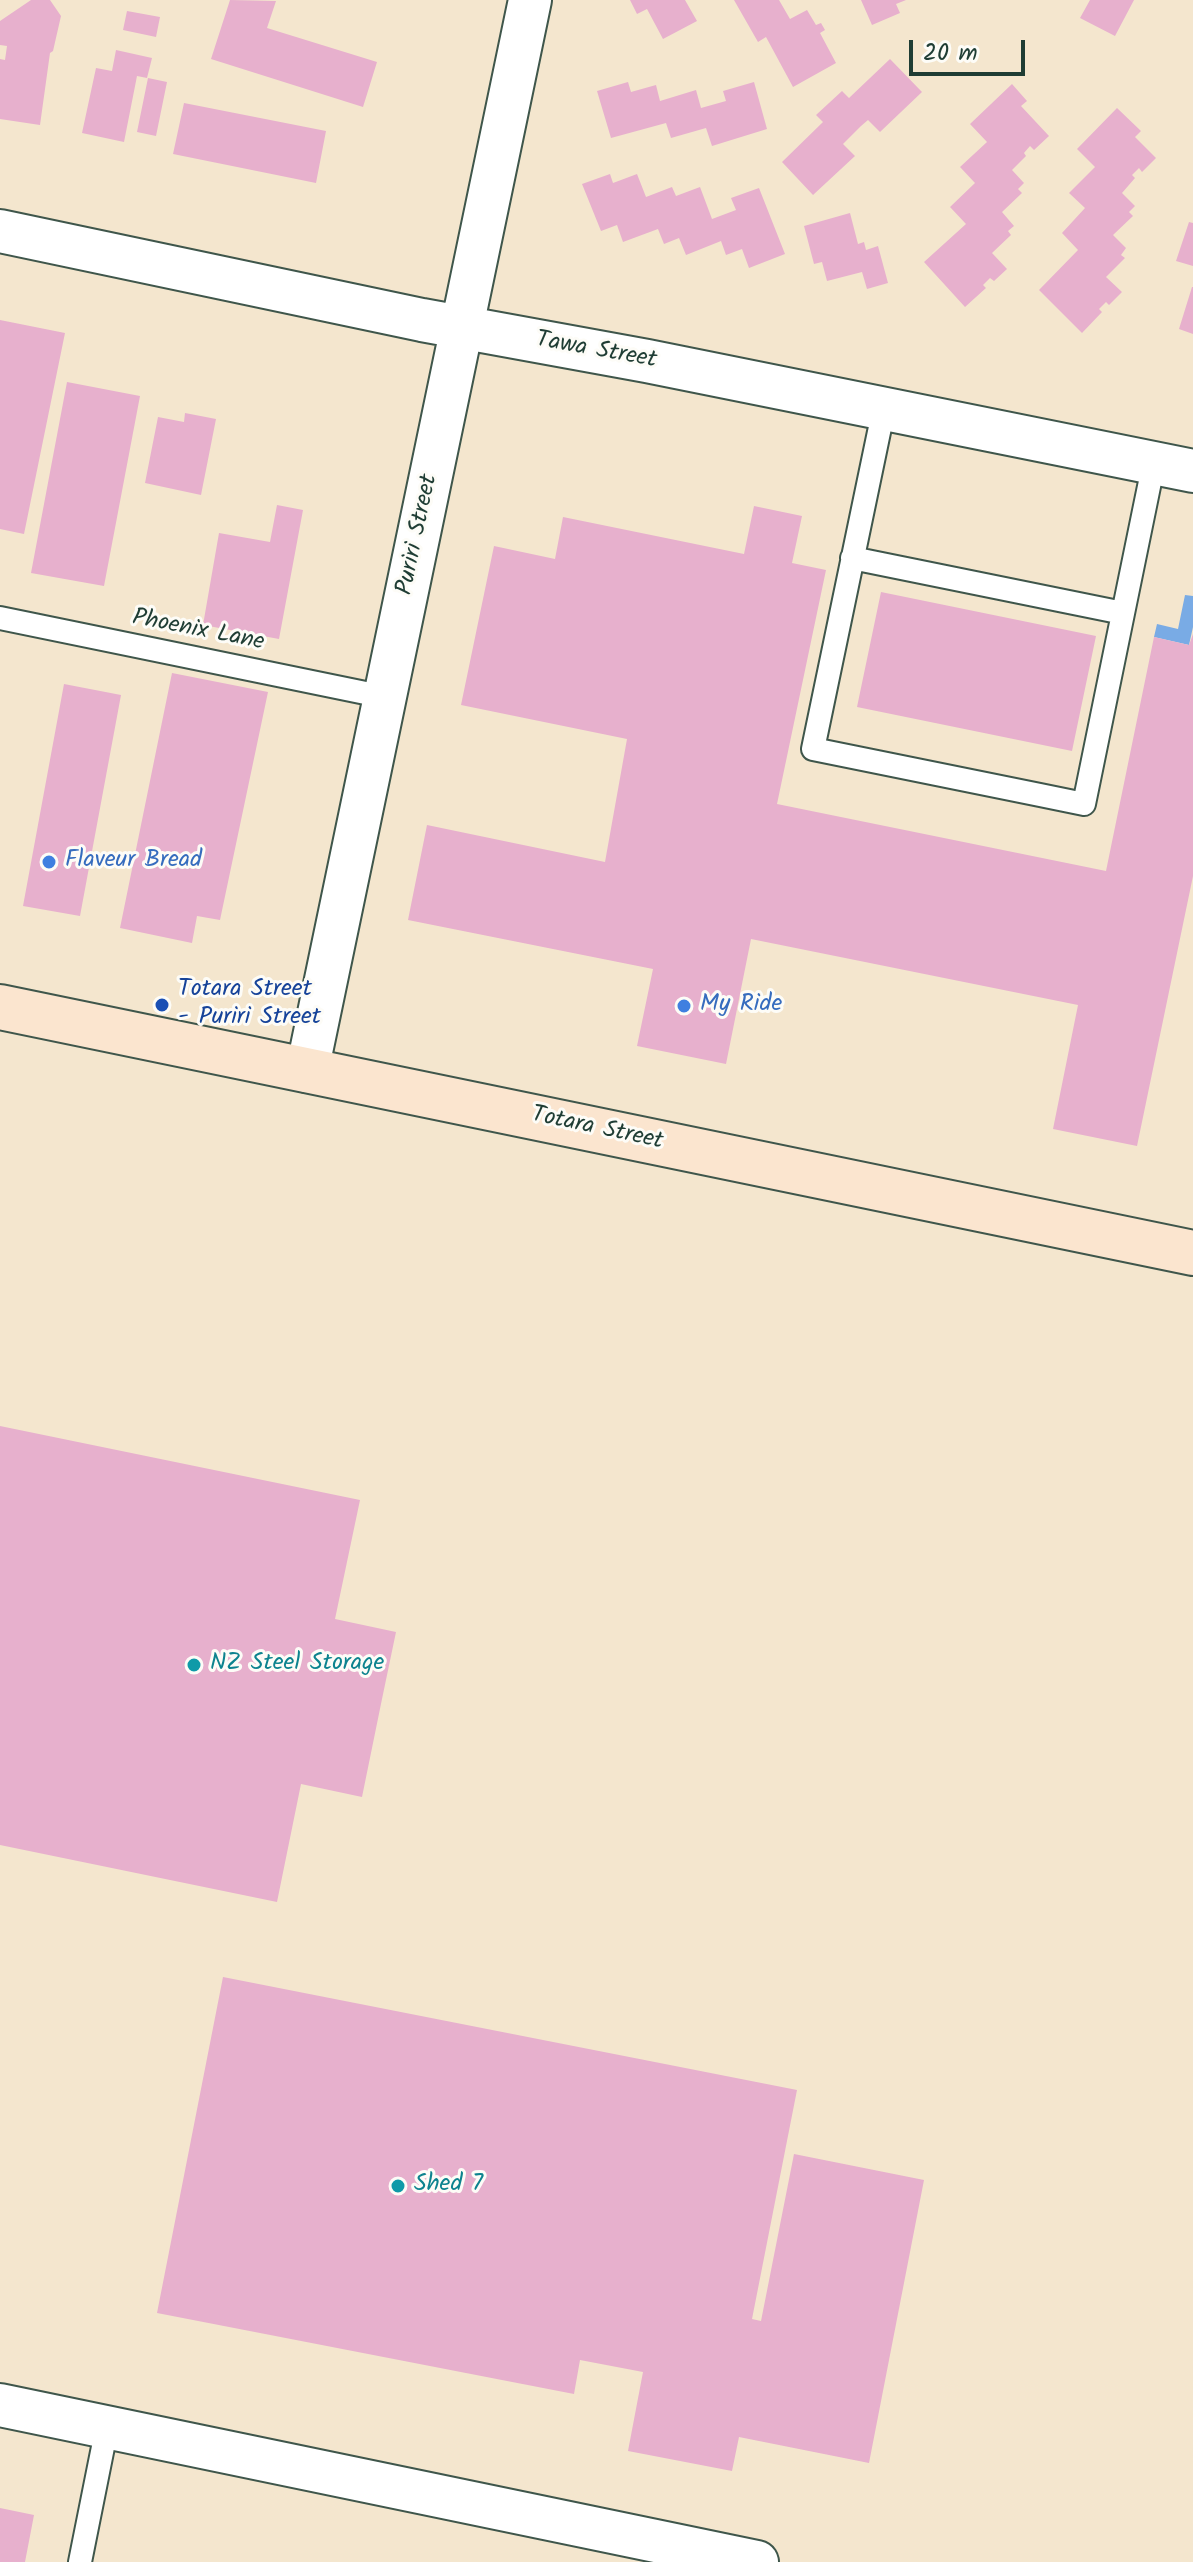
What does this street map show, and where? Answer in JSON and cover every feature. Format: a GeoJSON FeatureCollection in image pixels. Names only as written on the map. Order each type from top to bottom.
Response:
{"type":"FeatureCollection","features":[{"type":"Feature","properties":{"kind":"main road","name":"Totara Street"},"geometry":{"type":"LineString","coordinates":[[0,1007],[1193,1253]]}},
{"type":"Feature","properties":{"kind":"street","name":"Puriri Street"},"geometry":{"type":"LineString","coordinates":[[307,1071],[530,0]]}},
{"type":"Feature","properties":{"kind":"street","name":"Tawa Street"},"geometry":{"type":"LineString","coordinates":[[0,231],[462,328],[1173,466]]}},
{"type":"Feature","properties":{"kind":"street"},"geometry":{"type":"LineString","coordinates":[[0,2405],[757,2562]]}},
{"type":"Feature","properties":{"kind":"lane"},"geometry":{"type":"LineString","coordinates":[[884,408],[813,749],[1084,804],[1123,613],[1173,466]]}},
{"type":"Feature","properties":{"kind":"lane"},"geometry":{"type":"LineString","coordinates":[[852,558],[1123,613]]}},
{"type":"Feature","properties":{"kind":"lane","name":"Phoenix Lane"},"geometry":{"type":"LineString","coordinates":[[0,618],[385,697]]}},
{"type":"Feature","properties":{"kind":"lane"},"geometry":{"type":"LineString","coordinates":[[80,2562],[107,2427]]}},
{"type":"Feature","properties":{"kind":"water"},"geometry":{"type":"Polygon","coordinates":[[[1185,595],[1193,596],[1193,627],[1189,645],[1154,637],[1157,624],[1178,629],[1185,595]]]}},
{"type":"Feature","properties":{"kind":"building"},"geometry":{"type":"Polygon","coordinates":[[[31,0],[50,0],[61,16],[50,53],[40,125],[0,119],[0,59],[5,60],[7,46],[0,45],[0,21],[31,0]]]}},
{"type":"Feature","properties":{"kind":"building"},"geometry":{"type":"Polygon","coordinates":[[[230,0],[276,1],[267,28],[377,62],[363,107],[211,59],[230,0]]]}},
{"type":"Feature","properties":{"kind":"building"},"geometry":{"type":"Polygon","coordinates":[[[630,0],[685,0],[697,21],[663,39],[647,9],[637,14],[630,0]]]}},
{"type":"Feature","properties":{"kind":"building"},"geometry":{"type":"Polygon","coordinates":[[[734,0],[779,0],[790,19],[807,10],[816,25],[821,23],[825,30],[820,33],[836,63],[793,87],[766,37],[758,42],[734,0]]]}},
{"type":"Feature","properties":{"kind":"building"},"geometry":{"type":"Polygon","coordinates":[[[861,0],[906,0],[896,4],[900,13],[872,25],[861,0]]]}},
{"type":"Feature","properties":{"kind":"building"},"geometry":{"type":"Polygon","coordinates":[[[1090,0],[1134,0],[1115,36],[1080,18],[1090,0]]]}},
{"type":"Feature","properties":{"kind":"building"},"geometry":{"type":"Polygon","coordinates":[[[127,11],[160,17],[156,37],[123,30],[127,11]]]}},
{"type":"Feature","properties":{"kind":"building"},"geometry":{"type":"Polygon","coordinates":[[[116,50],[152,58],[147,78],[137,76],[124,142],[82,133],[96,68],[112,71],[116,50]]]}},
{"type":"Feature","properties":{"kind":"building"},"geometry":{"type":"Polygon","coordinates":[[[890,59],[922,92],[880,132],[868,120],[861,126],[843,144],[855,156],[813,195],[782,162],[823,122],[816,115],[842,91],[849,98],[890,59]]]}},
{"type":"Feature","properties":{"kind":"building"},"geometry":{"type":"Polygon","coordinates":[[[148,78],[167,82],[156,136],[137,132],[148,78]]]}},
{"type":"Feature","properties":{"kind":"building"},"geometry":{"type":"Polygon","coordinates":[[[628,82],[631,92],[656,85],[660,101],[696,90],[701,108],[726,101],[723,91],[754,82],[767,129],[712,146],[706,128],[671,138],[666,123],[611,138],[597,91],[628,82]]]}},
{"type":"Feature","properties":{"kind":"building"},"geometry":{"type":"Polygon","coordinates":[[[1012,84],[1027,101],[1021,106],[1049,136],[1034,150],[1030,146],[1024,153],[1026,156],[1012,170],[1024,183],[1018,189],[1022,193],[1002,212],[1014,226],[1008,231],[1011,235],[992,253],[1007,269],[994,281],[990,278],[983,285],[986,288],[965,307],[924,262],[966,224],[950,207],[975,183],[960,167],[987,142],[970,124],[1012,84]]]}},
{"type":"Feature","properties":{"kind":"building"},"geometry":{"type":"Polygon","coordinates":[[[184,103],[326,131],[316,183],[173,154],[184,103]]]}},
{"type":"Feature","properties":{"kind":"building"},"geometry":{"type":"Polygon","coordinates":[[[1117,108],[1141,131],[1135,137],[1156,158],[1142,172],[1139,168],[1132,175],[1135,178],[1122,193],[1135,206],[1129,212],[1133,216],[1113,235],[1126,248],[1121,255],[1125,258],[1106,277],[1122,292],[1109,305],[1106,302],[1099,309],[1102,312],[1082,333],[1039,290],[1078,250],[1062,233],[1085,208],[1069,193],[1095,167],[1077,149],[1117,108]]]}},
{"type":"Feature","properties":{"kind":"building"},"geometry":{"type":"Polygon","coordinates":[[[610,174],[613,183],[637,174],[646,197],[672,187],[676,196],[700,187],[712,219],[736,210],[731,198],[759,188],[785,254],[749,268],[742,249],[726,255],[721,241],[686,255],[679,238],[664,244],[658,229],[623,242],[617,225],[601,231],[582,184],[610,174]]]}},
{"type":"Feature","properties":{"kind":"building"},"geometry":{"type":"Polygon","coordinates":[[[850,213],[858,244],[864,242],[866,250],[878,246],[888,283],[867,289],[862,272],[827,281],[822,262],[814,264],[804,226],[850,213]]]}},
{"type":"Feature","properties":{"kind":"building"},"geometry":{"type":"Polygon","coordinates":[[[1189,222],[1193,223],[1193,266],[1176,261],[1189,222]]]}},
{"type":"Feature","properties":{"kind":"building"},"geometry":{"type":"Polygon","coordinates":[[[1193,287],[1193,334],[1179,329],[1193,287]]]}},
{"type":"Feature","properties":{"kind":"building"},"geometry":{"type":"Polygon","coordinates":[[[0,320],[65,333],[24,534],[0,529],[0,320]]]}},
{"type":"Feature","properties":{"kind":"building"},"geometry":{"type":"Polygon","coordinates":[[[67,382],[140,396],[104,586],[31,573],[67,382]]]}},
{"type":"Feature","properties":{"kind":"building"},"geometry":{"type":"Polygon","coordinates":[[[185,413],[216,419],[201,495],[145,483],[158,417],[184,422],[185,413]]]}},
{"type":"Feature","properties":{"kind":"building"},"geometry":{"type":"Polygon","coordinates":[[[277,505],[303,510],[279,639],[203,625],[219,533],[270,542],[277,505]]]}},
{"type":"Feature","properties":{"kind":"building"},"geometry":{"type":"Polygon","coordinates":[[[754,506],[802,516],[792,563],[826,570],[777,804],[1106,871],[1154,637],[1189,645],[1193,634],[1193,876],[1137,1146],[1053,1129],[1078,1005],[751,939],[726,1064],[637,1046],[653,969],[408,920],[427,825],[605,862],[627,739],[461,705],[494,546],[555,559],[563,517],[744,554],[754,506]]]}},
{"type":"Feature","properties":{"kind":"building"},"geometry":{"type":"Polygon","coordinates":[[[881,592],[1096,636],[1072,751],[857,707],[881,592]]]}},
{"type":"Feature","properties":{"kind":"building"},"geometry":{"type":"Polygon","coordinates":[[[172,673],[268,692],[220,920],[197,916],[192,943],[120,928],[172,673]]]}},
{"type":"Feature","properties":{"kind":"building"},"geometry":{"type":"Polygon","coordinates":[[[64,684],[121,695],[80,916],[23,906],[64,684]]]}},
{"type":"Feature","properties":{"kind":"building","name":"NZ Steel Storage"},"geometry":{"type":"Polygon","coordinates":[[[0,1426],[360,1500],[335,1619],[396,1632],[362,1797],[301,1784],[277,1902],[0,1845],[0,1426]]]}},
{"type":"Feature","properties":{"kind":"building","name":"Shed 7"},"geometry":{"type":"Polygon","coordinates":[[[223,1977],[797,2090],[752,2319],[761,2321],[794,2154],[924,2180],[869,2463],[739,2437],[732,2471],[628,2451],[643,2372],[580,2360],[574,2394],[157,2313],[223,1977]]]}},
{"type":"Feature","properties":{"kind":"building"},"geometry":{"type":"Polygon","coordinates":[[[0,2508],[34,2515],[25,2562],[0,2562],[0,2508]]]}},
{"type":"Feature","properties":{"kind":"place","name":"Flaveur Bread"},"geometry":{"type":"Point","coordinates":[49,862]}},
{"type":"Feature","properties":{"kind":"place","name":"Totara Street - Puriri Street"},"geometry":{"type":"Point","coordinates":[162,1005]}},
{"type":"Feature","properties":{"kind":"place","name":"My Ride"},"geometry":{"type":"Point","coordinates":[684,1006]}},
{"type":"Feature","properties":{"kind":"place","name":"NZ Steel Storage"},"geometry":{"type":"Point","coordinates":[194,1665]}},
{"type":"Feature","properties":{"kind":"place","name":"Shed 7"},"geometry":{"type":"Point","coordinates":[398,2186]}}]}
